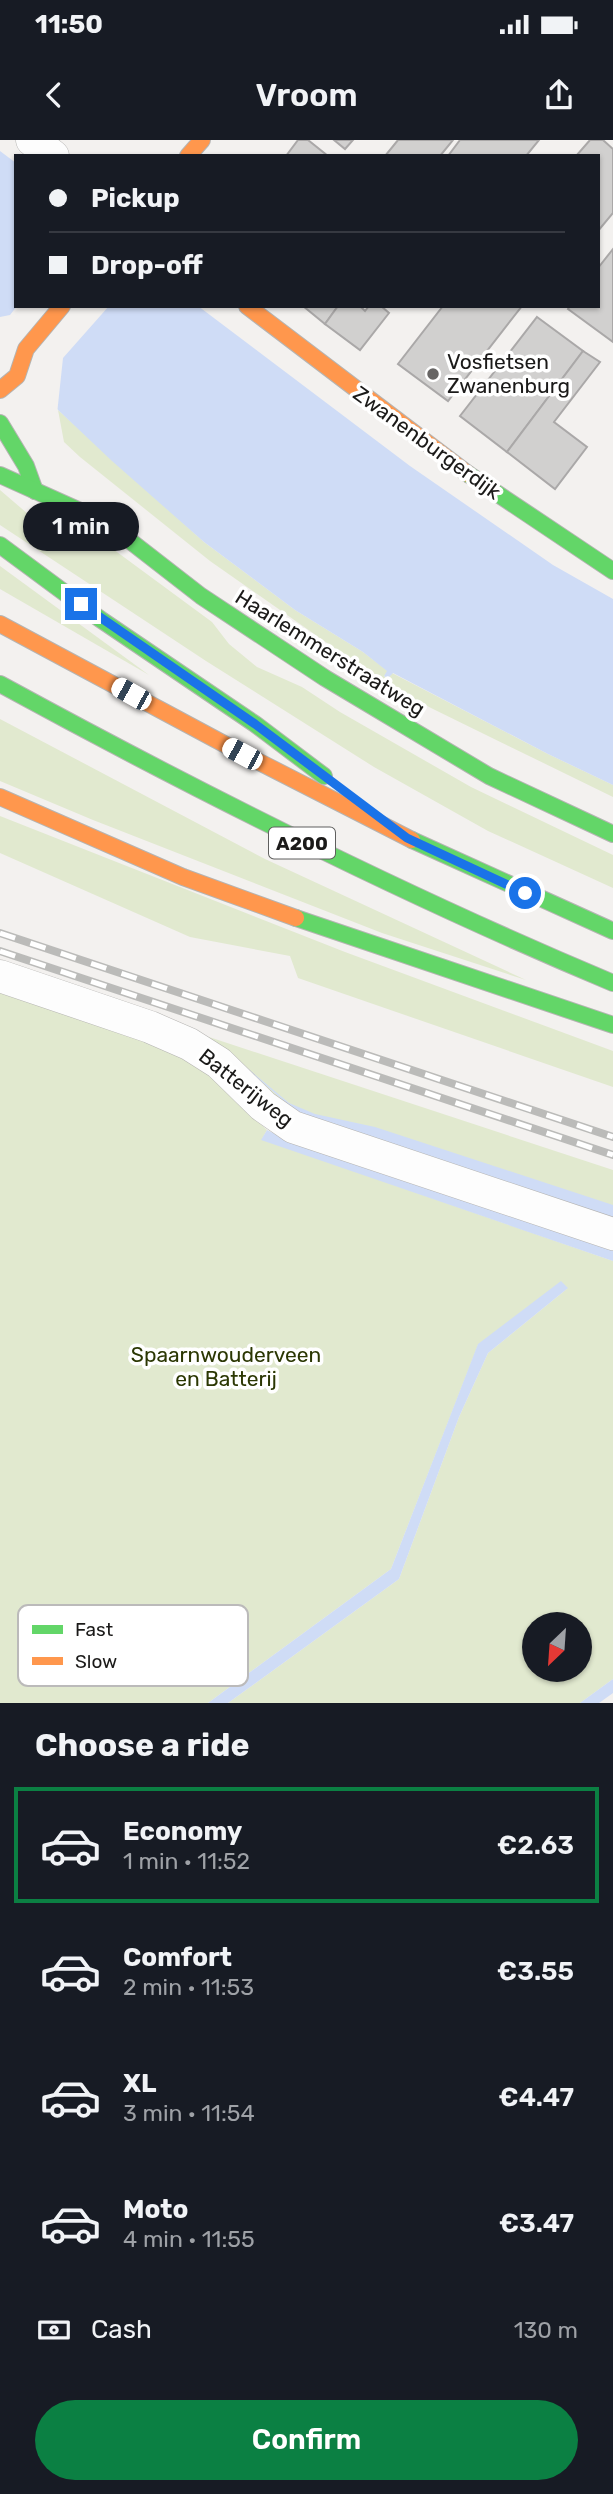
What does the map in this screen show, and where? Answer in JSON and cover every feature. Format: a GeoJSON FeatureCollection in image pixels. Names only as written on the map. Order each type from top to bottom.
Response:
{"type":"FeatureCollection","features":[{"type":"Feature","properties":{"kind":"main road"},"geometry":{"type":"LineString","coordinates":[[190,154],[202,140]]}},
{"type":"Feature","properties":{"kind":"main road"},"geometry":{"type":"LineString","coordinates":[[0,390],[17,376],[19,351],[60,308]]}},
{"type":"Feature","properties":{"kind":"main road","name":"Zwanenburgerdijk"},"geometry":{"type":"LineString","coordinates":[[250,308],[400,426],[556,536],[613,571]]}},
{"type":"Feature","properties":{"kind":"main road"},"geometry":{"type":"LineString","coordinates":[[0,423],[26,466],[35,491]]}},
{"type":"Feature","properties":{"kind":"main road","name":"Haarlemmerstraatweg"},"geometry":{"type":"LineString","coordinates":[[0,475],[107,523],[201,596],[325,678],[489,776],[613,834]]}},
{"type":"Feature","properties":{"kind":"main road","name":"A200"},"geometry":{"type":"LineString","coordinates":[[0,545],[100,619],[255,724],[407,838]]}},
{"type":"Feature","properties":{"kind":"main road","name":"A200"},"geometry":{"type":"LineString","coordinates":[[0,624],[264,766],[407,838],[613,931]]}},
{"type":"Feature","properties":{"kind":"main road","name":"A200"},"geometry":{"type":"LineString","coordinates":[[0,684],[278,832],[510,941],[613,983]]}},
{"type":"Feature","properties":{"kind":"main road"},"geometry":{"type":"LineString","coordinates":[[0,797],[183,877],[234,896],[613,1025]]}},
{"type":"Feature","properties":{"kind":"street"},"geometry":{"type":"LineString","coordinates":[[32,140],[50,154]]}},
{"type":"Feature","properties":{"kind":"street","name":"Batterijweg"},"geometry":{"type":"LineString","coordinates":[[0,976],[150,1027],[189,1044],[219,1063],[263,1106],[293,1127],[613,1234]]}},
{"type":"Feature","properties":{"kind":"green space"},"geometry":{"type":"Polygon","coordinates":[[[58,410],[204,542],[295,610],[363,652],[388,671],[384,676],[388,678],[392,673],[613,785],[613,797],[431,708],[374,676],[210,561],[80,457],[64,442],[58,410]]]}},
{"type":"Feature","properties":{"kind":"green space"},"geometry":{"type":"Polygon","coordinates":[[[0,490],[28,514],[102,541],[212,622],[229,644],[257,667],[302,687],[340,712],[471,787],[613,855],[613,888],[488,831],[374,767],[206,661],[0,525],[0,490]]]}},
{"type":"Feature","properties":{"kind":"green space"},"geometry":{"type":"Polygon","coordinates":[[[0,566],[149,675],[0,589],[0,566]]]}},
{"type":"Feature","properties":{"kind":"green space"},"geometry":{"type":"Polygon","coordinates":[[[0,719],[265,859],[526,980],[382,933],[0,781],[0,719]]]}},
{"type":"Feature","properties":{"kind":"green space"},"geometry":{"type":"Polygon","coordinates":[[[0,816],[345,952],[613,1051],[613,1087],[298,978],[290,956],[190,937],[0,853],[0,816]]]}},
{"type":"Feature","properties":{"kind":"green space","name":"Spaarnwouderveen en Batterij"},"geometry":{"type":"Polygon","coordinates":[[[0,991],[160,1046],[197,1064],[267,1130],[262,1139],[613,1261],[613,1679],[580,1703],[228,1703],[399,1579],[459,1417],[488,1353],[568,1288],[478,1345],[391,1569],[248,1674],[248,1605],[18,1605],[18,1686],[231,1686],[208,1703],[0,1703],[0,991]]]}},
{"type":"Feature","properties":{"kind":"green space"},"geometry":{"type":"Polygon","coordinates":[[[206,1036],[613,1170],[613,1227],[309,1126],[206,1036]]]}},
{"type":"Feature","properties":{"kind":"water"},"geometry":{"type":"Polygon","coordinates":[[[0,151],[14,162],[14,308],[201,308],[410,466],[553,565],[613,599],[613,785],[393,673],[388,678],[384,676],[387,671],[363,652],[295,610],[204,542],[112,461],[0,355],[0,151]]]}},
{"type":"Feature","properties":{"kind":"water"},"geometry":{"type":"Polygon","coordinates":[[[69,990],[206,1036],[233,1056],[289,1103],[315,1114],[375,1127],[613,1205],[613,1218],[303,1117],[235,1059],[69,990]]]}},
{"type":"Feature","properties":{"kind":"water"},"geometry":{"type":"Polygon","coordinates":[[[267,1130],[283,1138],[613,1251],[613,1261],[261,1140],[267,1130]]]}},
{"type":"Feature","properties":{"kind":"water"},"geometry":{"type":"Polygon","coordinates":[[[561,1281],[568,1288],[488,1353],[459,1417],[399,1579],[228,1703],[208,1703],[231,1686],[248,1686],[248,1674],[391,1569],[478,1344],[561,1281]]]}},
{"type":"Feature","properties":{"kind":"water"},"geometry":{"type":"Polygon","coordinates":[[[613,1679],[613,1693],[599,1703],[580,1703],[613,1679]]]}},
{"type":"Feature","properties":{"kind":"pier"},"geometry":{"type":"Polygon","coordinates":[[[15,308],[107,308],[63,358],[57,414],[0,359],[0,317],[10,315],[15,308]]]}},
{"type":"Feature","properties":{"kind":"building"},"geometry":{"type":"Polygon","coordinates":[[[298,140],[308,140],[326,154],[288,154],[298,140]]]}},
{"type":"Feature","properties":{"kind":"building"},"geometry":{"type":"Polygon","coordinates":[[[334,140],[353,140],[345,149],[334,140]]]}},
{"type":"Feature","properties":{"kind":"building"},"geometry":{"type":"Polygon","coordinates":[[[398,140],[453,140],[442,154],[387,154],[398,140]]]}},
{"type":"Feature","properties":{"kind":"building"},"geometry":{"type":"Polygon","coordinates":[[[460,140],[539,140],[528,154],[450,154],[460,140]]]}},
{"type":"Feature","properties":{"kind":"building"},"geometry":{"type":"Polygon","coordinates":[[[590,140],[603,140],[613,149],[613,213],[600,229],[600,154],[578,154],[590,140]]]}},
{"type":"Feature","properties":{"kind":"building"},"geometry":{"type":"Polygon","coordinates":[[[613,249],[613,342],[568,309],[600,308],[600,265],[613,249]]]}},
{"type":"Feature","properties":{"kind":"building"},"geometry":{"type":"Polygon","coordinates":[[[305,308],[337,308],[325,324],[305,308]]]}},
{"type":"Feature","properties":{"kind":"building"},"geometry":{"type":"Polygon","coordinates":[[[337,308],[362,308],[365,311],[367,308],[383,308],[389,313],[360,350],[325,324],[337,308]]]}},
{"type":"Feature","properties":{"kind":"building"},"geometry":{"type":"Polygon","coordinates":[[[441,308],[520,308],[448,401],[398,364],[441,308]]]}},
{"type":"Feature","properties":{"kind":"building"},"geometry":{"type":"Polygon","coordinates":[[[537,317],[583,351],[507,452],[460,416],[537,317]]]}},
{"type":"Feature","properties":{"kind":"building"},"geometry":{"type":"Polygon","coordinates":[[[583,351],[600,362],[554,422],[587,447],[555,489],[507,452],[583,351]]]}},
{"type":"Feature","properties":{"kind":"railway"},"geometry":{"type":"LineString","coordinates":[[0,933],[613,1137]]}},
{"type":"Feature","properties":{"kind":"railway"},"geometry":{"type":"LineString","coordinates":[[0,951],[613,1155]]}},
{"type":"Feature","properties":{"kind":"traffic: fast"},"geometry":{"type":"LineString","coordinates":[[0,423],[26,466],[35,491]]}},
{"type":"Feature","properties":{"kind":"traffic: fast"},"geometry":{"type":"LineString","coordinates":[[468,474],[613,571]]}},
{"type":"Feature","properties":{"kind":"traffic: fast"},"geometry":{"type":"LineString","coordinates":[[0,475],[107,523],[201,596],[325,678],[489,776],[613,834]]}},
{"type":"Feature","properties":{"kind":"traffic: fast"},"geometry":{"type":"LineString","coordinates":[[0,545],[100,619],[255,724],[324,776]]}},
{"type":"Feature","properties":{"kind":"traffic: fast"},"geometry":{"type":"LineString","coordinates":[[0,684],[303,841],[457,914],[613,983]]}},
{"type":"Feature","properties":{"kind":"traffic: fast"},"geometry":{"type":"LineString","coordinates":[[412,840],[613,931]]}},
{"type":"Feature","properties":{"kind":"traffic: fast"},"geometry":{"type":"LineString","coordinates":[[296,918],[613,1025]]}},
{"type":"Feature","properties":{"kind":"traffic: slow"},"geometry":{"type":"LineString","coordinates":[[190,154],[202,140]]}},
{"type":"Feature","properties":{"kind":"traffic: slow"},"geometry":{"type":"LineString","coordinates":[[0,390],[17,376],[26,349],[60,308]]}},
{"type":"Feature","properties":{"kind":"traffic: slow"},"geometry":{"type":"LineString","coordinates":[[250,308],[468,474]]}},
{"type":"Feature","properties":{"kind":"traffic: slow"},"geometry":{"type":"LineString","coordinates":[[0,624],[226,745],[412,840]]}},
{"type":"Feature","properties":{"kind":"traffic: slow"},"geometry":{"type":"LineString","coordinates":[[0,797],[183,877],[296,918]]}},
{"type":"Feature","properties":{"kind":"place","name":"Vosfietsen Zwanenburg"},"geometry":{"type":"Point","coordinates":[433,374]}},
{"type":"Feature","properties":{"kind":"route"},"geometry":{"type":"LineString","coordinates":[[81,604],[255,724],[407,838],[525,893]]}}]}
